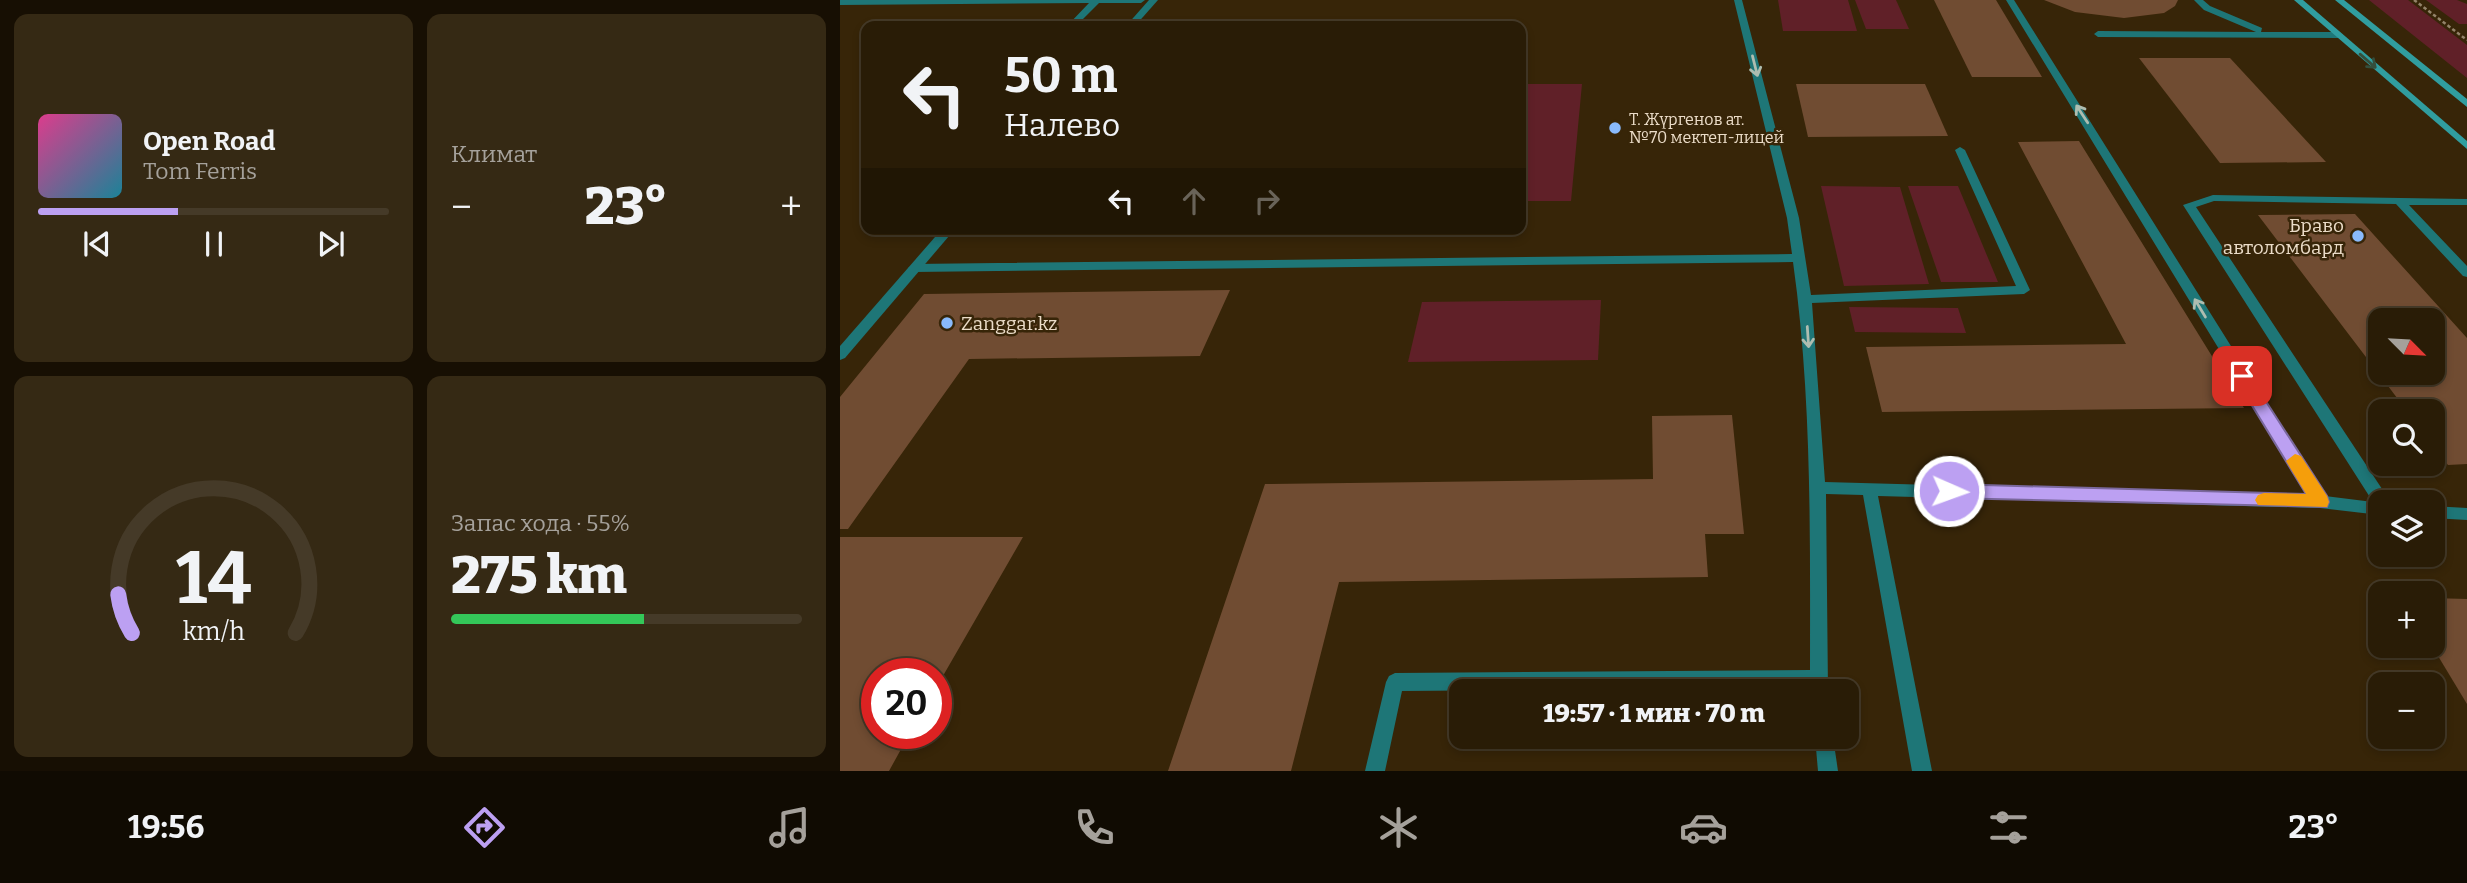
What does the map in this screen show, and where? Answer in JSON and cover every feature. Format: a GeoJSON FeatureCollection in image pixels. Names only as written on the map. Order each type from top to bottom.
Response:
{"type":"FeatureCollection","features":[{"type":"Feature","properties":{"kind":"main road"},"geometry":{"type":"LineString","coordinates":[[2298,0],[2467,146]]}},
{"type":"Feature","properties":{"kind":"main road"},"geometry":{"type":"LineString","coordinates":[[2339,0],[2467,104]]}},
{"type":"Feature","properties":{"kind":"street"},"geometry":{"type":"LineString","coordinates":[[840,2],[1141,0]]}},
{"type":"Feature","properties":{"kind":"street"},"geometry":{"type":"LineString","coordinates":[[1135,21],[1154,0]]}},
{"type":"Feature","properties":{"kind":"street"},"geometry":{"type":"LineString","coordinates":[[1738,0],[1793,218],[1805,299],[1818,488],[1818,679]]}},
{"type":"Feature","properties":{"kind":"street"},"geometry":{"type":"LineString","coordinates":[[2010,0],[2320,502]]}},
{"type":"Feature","properties":{"kind":"street"},"geometry":{"type":"LineString","coordinates":[[2198,0],[2207,8],[2243,26],[2275,35]]}},
{"type":"Feature","properties":{"kind":"street"},"geometry":{"type":"LineString","coordinates":[[1076,21],[1096,1]]}},
{"type":"Feature","properties":{"kind":"street"},"geometry":{"type":"LineString","coordinates":[[2098,34],[2339,35]]}},
{"type":"Feature","properties":{"kind":"street"},"geometry":{"type":"LineString","coordinates":[[1805,299],[2024,290],[1960,150]]}},
{"type":"Feature","properties":{"kind":"street"},"geometry":{"type":"LineString","coordinates":[[2374,490],[2189,205],[2213,198],[2467,202]]}},
{"type":"Feature","properties":{"kind":"street"},"geometry":{"type":"LineString","coordinates":[[2399,201],[2467,273]]}},
{"type":"Feature","properties":{"kind":"street"},"geometry":{"type":"LineString","coordinates":[[840,355],[944,235]]}},
{"type":"Feature","properties":{"kind":"street"},"geometry":{"type":"LineString","coordinates":[[914,268],[1799,258]]}},
{"type":"Feature","properties":{"kind":"street"},"geometry":{"type":"LineString","coordinates":[[1818,488],[2320,502],[2368,508]]}},
{"type":"Feature","properties":{"kind":"street"},"geometry":{"type":"LineString","coordinates":[[1869,488],[1922,771]]}},
{"type":"Feature","properties":{"kind":"street"},"geometry":{"type":"LineString","coordinates":[[2445,513],[2467,514]]}},
{"type":"Feature","properties":{"kind":"street"},"geometry":{"type":"LineString","coordinates":[[1375,771],[1395,682],[1449,682]]}},
{"type":"Feature","properties":{"kind":"street"},"geometry":{"type":"LineString","coordinates":[[1825,749],[1828,771]]}},
{"type":"Feature","properties":{"kind":"path"},"geometry":{"type":"LineString","coordinates":[[2414,0],[2465,37]]}},
{"type":"Feature","properties":{"kind":"shaded area"},"geometry":{"type":"Polygon","coordinates":[[[1778,0],[1848,0],[1857,31],[1783,31],[1778,0]]]}},
{"type":"Feature","properties":{"kind":"shaded area"},"geometry":{"type":"Polygon","coordinates":[[[1855,0],[1896,0],[1909,29],[1866,29],[1855,0]]]}},
{"type":"Feature","properties":{"kind":"shaded area"},"geometry":{"type":"Polygon","coordinates":[[[2369,0],[2408,0],[2467,45],[2467,78],[2369,0]]]}},
{"type":"Feature","properties":{"kind":"shaded area"},"geometry":{"type":"Polygon","coordinates":[[[2426,0],[2457,0],[2467,4],[2467,24],[2459,24],[2426,0]]]}},
{"type":"Feature","properties":{"kind":"shaded area"},"geometry":{"type":"Polygon","coordinates":[[[1526,84],[1582,84],[1571,201],[1526,201],[1526,84]]]}},
{"type":"Feature","properties":{"kind":"shaded area"},"geometry":{"type":"Polygon","coordinates":[[[1821,186],[1900,187],[1929,284],[1844,286],[1821,186]]]}},
{"type":"Feature","properties":{"kind":"shaded area"},"geometry":{"type":"Polygon","coordinates":[[[1908,186],[1958,186],[1998,282],[1941,282],[1908,186]]]}},
{"type":"Feature","properties":{"kind":"shaded area"},"geometry":{"type":"Polygon","coordinates":[[[1601,300],[1598,360],[1408,362],[1422,302],[1601,300]]]}},
{"type":"Feature","properties":{"kind":"shaded area"},"geometry":{"type":"Polygon","coordinates":[[[1849,307],[1958,308],[1966,333],[1855,332],[1849,307]]]}},
{"type":"Feature","properties":{"kind":"building"},"geometry":{"type":"Polygon","coordinates":[[[1934,0],[1996,0],[2042,77],[1972,77],[1934,0]]]}},
{"type":"Feature","properties":{"kind":"building"},"geometry":{"type":"Polygon","coordinates":[[[2044,0],[2178,0],[2175,6],[2164,13],[2124,18],[2075,12],[2044,0]]]}},
{"type":"Feature","properties":{"kind":"building"},"geometry":{"type":"Polygon","coordinates":[[[2139,58],[2230,58],[2326,162],[2220,163],[2139,58]]]}},
{"type":"Feature","properties":{"kind":"building"},"geometry":{"type":"Polygon","coordinates":[[[1796,84],[1925,84],[1948,136],[1808,137],[1796,84]]]}},
{"type":"Feature","properties":{"kind":"building"},"geometry":{"type":"Polygon","coordinates":[[[2079,141],[2244,408],[1882,412],[1866,347],[2126,344],[2018,142],[2079,141]]]}},
{"type":"Feature","properties":{"kind":"building"},"geometry":{"type":"Polygon","coordinates":[[[2355,214],[2440,308],[2368,308],[2368,360],[2258,215],[2355,214]]]}},
{"type":"Feature","properties":{"kind":"building"},"geometry":{"type":"Polygon","coordinates":[[[1230,290],[1200,356],[969,359],[848,529],[840,529],[840,397],[924,294],[1230,290]]]}},
{"type":"Feature","properties":{"kind":"building"},"geometry":{"type":"Polygon","coordinates":[[[2445,314],[2467,338],[2467,464],[2448,465],[2445,461],[2445,399],[2398,399],[2387,385],[2445,385],[2445,314]]]}},
{"type":"Feature","properties":{"kind":"building"},"geometry":{"type":"Polygon","coordinates":[[[1732,415],[1744,534],[1705,534],[1708,577],[1339,582],[1291,771],[1168,771],[1265,484],[1653,479],[1652,416],[1732,415]]]}},
{"type":"Feature","properties":{"kind":"building"},"geometry":{"type":"Polygon","coordinates":[[[840,537],[1023,537],[952,660],[952,658],[861,658],[861,749],[901,749],[889,771],[840,771],[840,537]]]}},
{"type":"Feature","properties":{"kind":"building"},"geometry":{"type":"Polygon","coordinates":[[[2445,598],[2467,599],[2467,704],[2439,658],[2445,658],[2445,598]]]}},
{"type":"Feature","properties":{"kind":"slow traffic"},"geometry":{"type":"LineString","coordinates":[[2264,500],[2320,502],[2295,461]]}},
{"type":"Feature","properties":{"kind":"place","name":"Т. Жүргенов ат. №70 мектеп-лицей"},"geometry":{"type":"Point","coordinates":[1615,128]}},
{"type":"Feature","properties":{"kind":"place","name":"Браво автоломбард"},"geometry":{"type":"Point","coordinates":[2358,236]}},
{"type":"Feature","properties":{"kind":"place","name":"Zanggar.kz"},"geometry":{"type":"Point","coordinates":[947,323]}},
{"type":"Feature","properties":{"kind":"route"},"geometry":{"type":"LineString","coordinates":[[1949,491],[2320,502],[2242,376]]}}]}
